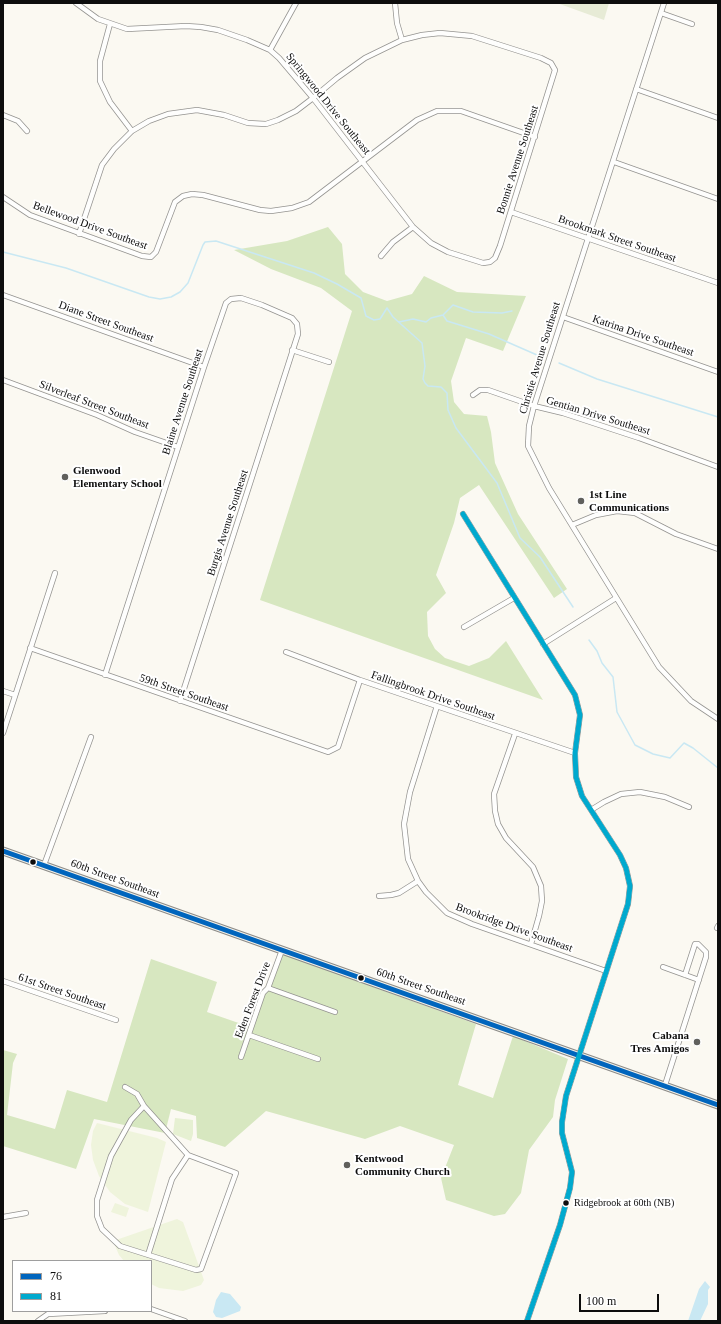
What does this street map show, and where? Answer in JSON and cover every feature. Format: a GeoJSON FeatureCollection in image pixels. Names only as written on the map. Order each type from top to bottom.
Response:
{"type":"FeatureCollection","features":[{"type":"Feature","properties":{"kind":"main road","name":"60th Street Southeast"},"geometry":{"type":"LineString","coordinates":[[3,851],[718,1105]]}},
{"type":"Feature","properties":{"kind":"street","name":"Springwood Drive Southeast"},"geometry":{"type":"LineString","coordinates":[[76,3],[98,19],[127,29],[186,26],[201,27],[218,30],[270,50],[279,58],[313,98],[413,227],[431,243],[448,252],[483,263],[490,262]]}},
{"type":"Feature","properties":{"kind":"street"},"geometry":{"type":"LineString","coordinates":[[270,50],[296,3]]}},
{"type":"Feature","properties":{"kind":"street"},"geometry":{"type":"LineString","coordinates":[[79,234],[102,165],[114,149],[132,131],[149,121],[168,114],[196,110],[224,115],[248,123],[266,124],[288,116],[365,58],[402,40],[397,23],[395,3]]}},
{"type":"Feature","properties":{"kind":"street","name":"Christie Avenue Southeast"},"geometry":{"type":"LineString","coordinates":[[664,3],[614,162],[588,237],[534,406],[529,426],[528,446],[539,470],[572,526],[659,667],[691,701],[718,719]]}},
{"type":"Feature","properties":{"kind":"street"},"geometry":{"type":"LineString","coordinates":[[661,13],[692,24]]}},
{"type":"Feature","properties":{"kind":"street"},"geometry":{"type":"LineString","coordinates":[[110,24],[100,61],[100,81],[110,102],[132,131]]}},
{"type":"Feature","properties":{"kind":"street","name":"Bonnie Avenue Southeast"},"geometry":{"type":"LineString","coordinates":[[402,40],[422,35],[440,33],[472,36],[551,62],[555,70],[553,82],[511,212],[495,258],[490,262]]}},
{"type":"Feature","properties":{"kind":"street"},"geometry":{"type":"LineString","coordinates":[[636,89],[718,118]]}},
{"type":"Feature","properties":{"kind":"street"},"geometry":{"type":"LineString","coordinates":[[363,161],[417,120],[437,111],[461,111],[535,137]]}},
{"type":"Feature","properties":{"kind":"street"},"geometry":{"type":"LineString","coordinates":[[3,116],[18,121],[27,131]]}},
{"type":"Feature","properties":{"kind":"street","name":"Bellewood Drive Southeast"},"geometry":{"type":"LineString","coordinates":[[3,197],[30,215],[142,256],[151,257],[156,252],[175,202],[183,196],[192,194],[203,195],[260,210],[271,211],[292,208],[309,202],[363,161]]}},
{"type":"Feature","properties":{"kind":"street"},"geometry":{"type":"LineString","coordinates":[[614,162],[718,198]]}},
{"type":"Feature","properties":{"kind":"street","name":"Brookmark Street Southeast"},"geometry":{"type":"LineString","coordinates":[[511,212],[588,237],[718,283]]}},
{"type":"Feature","properties":{"kind":"street"},"geometry":{"type":"LineString","coordinates":[[381,256],[393,242],[413,227]]}},
{"type":"Feature","properties":{"kind":"street","name":"Diane Street Southeast"},"geometry":{"type":"LineString","coordinates":[[3,295],[204,367]]}},
{"type":"Feature","properties":{"kind":"street","name":"Blaine Avenue Southeast"},"geometry":{"type":"LineString","coordinates":[[105,675],[226,303],[231,299],[241,298],[284,313],[292,318],[297,324],[298,334],[292,350]]}},
{"type":"Feature","properties":{"kind":"street","name":"Katrina Drive Southeast"},"geometry":{"type":"LineString","coordinates":[[563,318],[718,372]]}},
{"type":"Feature","properties":{"kind":"street"},"geometry":{"type":"LineString","coordinates":[[292,350],[329,362]]}},
{"type":"Feature","properties":{"kind":"street","name":"Burgis Avenue Southeast"},"geometry":{"type":"LineString","coordinates":[[180,701],[292,350]]}},
{"type":"Feature","properties":{"kind":"street","name":"Silverleaf Street Southeast"},"geometry":{"type":"LineString","coordinates":[[3,380],[97,415],[135,432],[178,447]]}},
{"type":"Feature","properties":{"kind":"street","name":"Gentian Drive Southeast"},"geometry":{"type":"LineString","coordinates":[[472,395],[480,390],[488,390],[534,406],[577,418],[718,466]]}},
{"type":"Feature","properties":{"kind":"street"},"geometry":{"type":"LineString","coordinates":[[572,526],[596,515],[617,512],[635,513],[676,534],[718,549]]}},
{"type":"Feature","properties":{"kind":"street"},"geometry":{"type":"LineString","coordinates":[[463,514],[575,695],[580,715],[575,753],[576,777],[582,796],[620,855],[626,868],[630,886],[628,904],[566,1096],[562,1133],[572,1172],[568,1202],[526,1321]]}},
{"type":"Feature","properties":{"kind":"street"},"geometry":{"type":"LineString","coordinates":[[3,733],[55,573]]}},
{"type":"Feature","properties":{"kind":"street"},"geometry":{"type":"LineString","coordinates":[[464,627],[514,598]]}},
{"type":"Feature","properties":{"kind":"street"},"geometry":{"type":"LineString","coordinates":[[543,644],[616,598]]}},
{"type":"Feature","properties":{"kind":"street","name":"59th Street Southeast"},"geometry":{"type":"LineString","coordinates":[[30,648],[323,751],[332,750],[338,747],[360,680]]}},
{"type":"Feature","properties":{"kind":"street","name":"Fallingbrook Drive Southeast"},"geometry":{"type":"LineString","coordinates":[[286,652],[360,680],[515,734],[575,753]]}},
{"type":"Feature","properties":{"kind":"street"},"geometry":{"type":"LineString","coordinates":[[3,691],[15,695]]}},
{"type":"Feature","properties":{"kind":"street","name":"Brookridge Drive Southeast"},"geometry":{"type":"LineString","coordinates":[[437,706],[410,792],[404,824],[408,859],[418,881],[426,892],[447,912],[472,924],[606,970]]}},
{"type":"Feature","properties":{"kind":"street"},"geometry":{"type":"LineString","coordinates":[[515,734],[494,794],[495,811],[498,824],[506,838],[533,867],[541,886],[542,901],[531,944]]}},
{"type":"Feature","properties":{"kind":"street"},"geometry":{"type":"LineString","coordinates":[[44,865],[91,737]]}},
{"type":"Feature","properties":{"kind":"street"},"geometry":{"type":"LineString","coordinates":[[591,810],[621,794],[640,792],[665,797],[690,807]]}},
{"type":"Feature","properties":{"kind":"street"},"geometry":{"type":"LineString","coordinates":[[379,896],[394,894],[418,881]]}},
{"type":"Feature","properties":{"kind":"street"},"geometry":{"type":"LineString","coordinates":[[665,1085],[706,957],[706,952],[698,944],[695,944],[686,975]]}},
{"type":"Feature","properties":{"kind":"street","name":"Eden Forest Drive"},"geometry":{"type":"LineString","coordinates":[[241,1057],[263,993],[268,988],[282,950]]}},
{"type":"Feature","properties":{"kind":"street"},"geometry":{"type":"LineString","coordinates":[[663,967],[699,980]]}},
{"type":"Feature","properties":{"kind":"street","name":"61st Street Southeast"},"geometry":{"type":"LineString","coordinates":[[3,981],[116,1020]]}},
{"type":"Feature","properties":{"kind":"street"},"geometry":{"type":"LineString","coordinates":[[268,988],[335,1012]]}},
{"type":"Feature","properties":{"kind":"street"},"geometry":{"type":"LineString","coordinates":[[249,1035],[318,1059]]}},
{"type":"Feature","properties":{"kind":"street"},"geometry":{"type":"LineString","coordinates":[[125,1087],[137,1094],[144,1106],[188,1155],[236,1173],[204,1266],[201,1269],[196,1270],[120,1246],[102,1229],[97,1216],[97,1200],[111,1156],[131,1120],[144,1106]]}},
{"type":"Feature","properties":{"kind":"street"},"geometry":{"type":"LineString","coordinates":[[148,1255],[172,1179],[188,1155]]}},
{"type":"Feature","properties":{"kind":"street"},"geometry":{"type":"LineString","coordinates":[[3,1217],[26,1213]]}},
{"type":"Feature","properties":{"kind":"street"},"geometry":{"type":"LineString","coordinates":[[152,1309],[185,1321]]}},
{"type":"Feature","properties":{"kind":"street"},"geometry":{"type":"LineString","coordinates":[[38,1321],[48,1314],[86,1312]]}},
{"type":"Feature","properties":{"kind":"green space"},"geometry":{"type":"Polygon","coordinates":[[[557,3],[609,3],[604,20],[557,3]]]}},
{"type":"Feature","properties":{"kind":"green space"},"geometry":{"type":"Polygon","coordinates":[[[328,227],[342,244],[345,274],[363,292],[387,301],[412,294],[424,276],[457,292],[526,296],[503,351],[466,338],[451,381],[454,402],[464,414],[487,416],[491,432],[495,463],[518,514],[567,589],[554,598],[479,485],[460,498],[454,523],[436,575],[446,593],[427,612],[428,636],[435,649],[445,658],[469,666],[489,658],[506,641],[543,700],[260,600],[352,311],[321,288],[271,269],[234,250],[287,241],[328,227]]]}},
{"type":"Feature","properties":{"kind":"green space"},"geometry":{"type":"Polygon","coordinates":[[[279,953],[476,1024],[458,1085],[493,1098],[513,1036],[568,1059],[555,1100],[553,1117],[529,1150],[521,1193],[505,1214],[494,1216],[446,1200],[441,1178],[454,1145],[400,1126],[365,1139],[266,1111],[225,1147],[197,1138],[196,1116],[171,1109],[165,1133],[94,1119],[76,1169],[3,1146],[3,1050],[17,1054],[13,1063],[7,1115],[55,1129],[67,1090],[107,1102],[151,959],[217,982],[207,1012],[253,1028],[279,953]]]}},
{"type":"Feature","properties":{"kind":"green space"},"geometry":{"type":"Polygon","coordinates":[[[175,1118],[193,1120],[193,1134],[191,1141],[173,1134],[175,1118]]]}},
{"type":"Feature","properties":{"kind":"green space"},"geometry":{"type":"Polygon","coordinates":[[[97,1123],[157,1138],[166,1142],[148,1212],[125,1204],[110,1192],[99,1176],[93,1160],[91,1145],[93,1131],[97,1123]]]}},
{"type":"Feature","properties":{"kind":"green space"},"geometry":{"type":"Polygon","coordinates":[[[115,1203],[129,1208],[126,1217],[111,1212],[115,1203]]]}},
{"type":"Feature","properties":{"kind":"green space"},"geometry":{"type":"Polygon","coordinates":[[[177,1219],[183,1222],[204,1280],[201,1285],[183,1291],[159,1288],[152,1284],[152,1260],[123,1260],[119,1255],[113,1241],[177,1219]]]}},
{"type":"Feature","properties":{"kind":"water"},"geometry":{"type":"Polygon","coordinates":[[[705,1281],[710,1287],[708,1290],[708,1304],[700,1321],[688,1321],[699,1289],[705,1281]]]}},
{"type":"Feature","properties":{"kind":"water"},"geometry":{"type":"Polygon","coordinates":[[[221,1292],[230,1294],[241,1307],[240,1311],[222,1318],[216,1317],[213,1312],[216,1300],[221,1292]]]}},
{"type":"Feature","properties":{"kind":"waterway"},"geometry":{"type":"LineString","coordinates":[[3,252],[66,268],[149,297],[160,299],[171,297],[180,292],[188,283],[205,242],[216,241],[314,273],[337,284],[361,298],[366,316],[374,320],[380,319],[387,308],[393,317],[422,343],[425,366],[423,379],[425,383],[428,386],[441,387],[447,393],[448,410],[456,428],[497,483],[520,538],[540,557],[573,607]]}},
{"type":"Feature","properties":{"kind":"waterway"},"geometry":{"type":"LineString","coordinates":[[399,322],[413,319],[426,322],[431,318],[443,315],[453,305],[473,312],[502,313],[512,311]]}},
{"type":"Feature","properties":{"kind":"waterway"},"geometry":{"type":"LineString","coordinates":[[443,315],[447,321],[489,334],[537,355]]}},
{"type":"Feature","properties":{"kind":"waterway"},"geometry":{"type":"LineString","coordinates":[[559,363],[597,379],[718,417]]}},
{"type":"Feature","properties":{"kind":"waterway"},"geometry":{"type":"LineString","coordinates":[[589,640],[597,651],[602,663],[613,677],[617,712],[635,745],[653,754],[670,758],[684,743],[693,748],[718,768]]}},
{"type":"Feature","properties":{"kind":"transit line","name":"81"},"geometry":{"type":"LineString","coordinates":[[463,514],[575,695],[580,715],[575,753],[576,777],[582,796],[620,855],[626,868],[630,886],[628,904],[566,1096],[562,1133],[572,1172],[570,1188],[560,1225],[527,1321]]}},
{"type":"Feature","properties":{"kind":"transit line","name":"76"},"geometry":{"type":"LineString","coordinates":[[3,851],[718,1105]]}},
{"type":"Feature","properties":{"kind":"place","name":"Glenwood Elementary School"},"geometry":{"type":"Point","coordinates":[65,477]}},
{"type":"Feature","properties":{"kind":"place","name":"1st Line Communications"},"geometry":{"type":"Point","coordinates":[581,501]}},
{"type":"Feature","properties":{"kind":"place","name":"Cabana Tres Amigos"},"geometry":{"type":"Point","coordinates":[697,1042]}},
{"type":"Feature","properties":{"kind":"place","name":"Kentwood Community Church"},"geometry":{"type":"Point","coordinates":[347,1165]}},
{"type":"Feature","properties":{"kind":"place","name":"Ridgebrook at 60th (NB)"},"geometry":{"type":"Point","coordinates":[566,1203]}}]}
